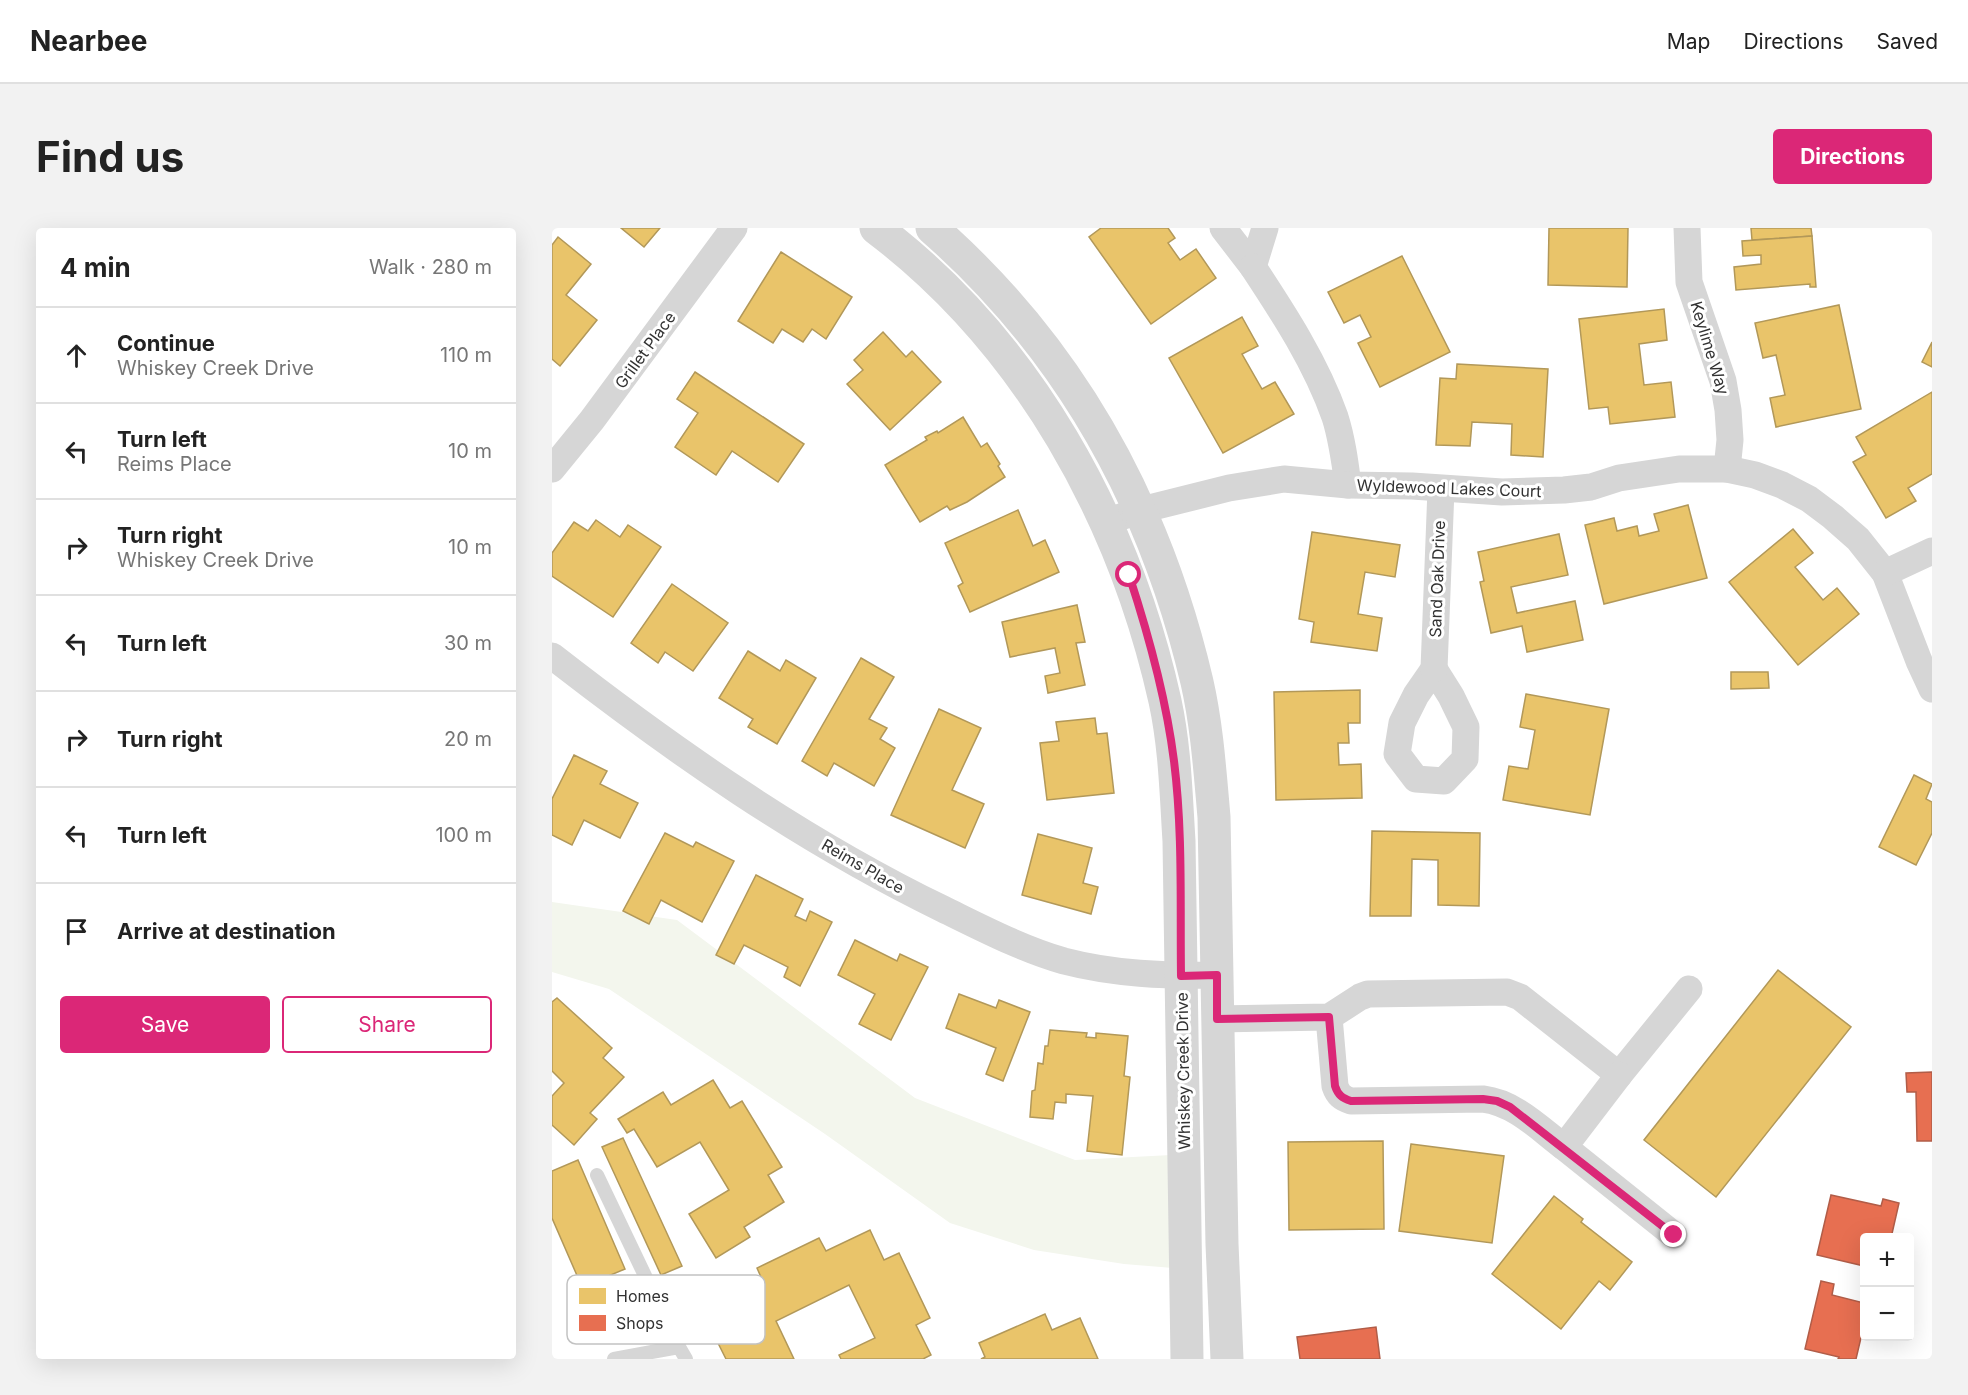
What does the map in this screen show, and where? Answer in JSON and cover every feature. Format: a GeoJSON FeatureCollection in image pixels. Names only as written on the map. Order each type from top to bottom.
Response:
{"type":"FeatureCollection","features":[{"type":"Feature","properties":{"kind":"street","name":"Grillet Place"},"geometry":{"type":"LineString","coordinates":[[557,454],[592,420],[734,228]]}},
{"type":"Feature","properties":{"kind":"street","name":"Whiskey Creek Drive"},"geometry":{"type":"LineString","coordinates":[[876,228],[941,284],[967,310],[1012,364],[1054,424],[1091,488],[1129,575],[1149,636],[1165,703],[1174,763],[1179,841],[1187,1359]]}},
{"type":"Feature","properties":{"kind":"street"},"geometry":{"type":"LineString","coordinates":[[932,228],[996,290],[1062,372],[1123,471],[1156,544],[1178,612],[1199,695],[1208,749],[1214,817],[1217,1019],[1227,1359]]}},
{"type":"Feature","properties":{"kind":"street"},"geometry":{"type":"LineString","coordinates":[[1223,228],[1253,267],[1279,307],[1322,384],[1342,445],[1348,485]]}},
{"type":"Feature","properties":{"kind":"street"},"geometry":{"type":"LineString","coordinates":[[1253,267],[1265,228]]}},
{"type":"Feature","properties":{"kind":"street","name":"Keylime Way"},"geometry":{"type":"LineString","coordinates":[[1687,228],[1689,282],[1723,381],[1728,410],[1730,440],[1727,469]]}},
{"type":"Feature","properties":{"kind":"street","name":"Wyldewood Lakes Court"},"geometry":{"type":"LineString","coordinates":[[1106,522],[1141,510],[1229,488],[1284,479],[1348,485],[1502,492],[1591,487],[1619,478],[1679,469],[1727,469],[1755,475],[1782,485],[1809,499],[1858,539],[1885,573],[1932,689]]}},
{"type":"Feature","properties":{"kind":"street","name":"Sand Oak Drive"},"geometry":{"type":"LineString","coordinates":[[1434,669],[1441,489]]}},
{"type":"Feature","properties":{"kind":"street"},"geometry":{"type":"LineString","coordinates":[[1885,573],[1932,551]]}},
{"type":"Feature","properties":{"kind":"street","name":"Reims Place"},"geometry":{"type":"LineString","coordinates":[[552,656],[622,710],[707,770],[824,845],[911,893],[1002,937],[1061,960],[1122,972],[1181,976],[1217,975]]}},
{"type":"Feature","properties":{"kind":"street"},"geometry":{"type":"LineString","coordinates":[[1564,1147],[1689,989]]}},
{"type":"Feature","properties":{"kind":"street"},"geometry":{"type":"LineString","coordinates":[[1217,1019],[1329,1017],[1368,994],[1507,992],[1520,997],[1619,1075]]}},
{"type":"Feature","properties":{"kind":"street"},"geometry":{"type":"LineString","coordinates":[[1329,1017],[1335,1086],[1337,1093],[1343,1098],[1351,1101],[1483,1099],[1497,1101],[1510,1107],[1564,1147],[1674,1235]]}},
{"type":"Feature","properties":{"kind":"lane"},"geometry":{"type":"LineString","coordinates":[[597,1175],[645,1275]]}},
{"type":"Feature","properties":{"kind":"lane"},"geometry":{"type":"LineString","coordinates":[[614,1359],[682,1353]]}},
{"type":"Feature","properties":{"kind":"shaded area"},"geometry":{"type":"Polygon","coordinates":[[[552,902],[677,920],[915,1098],[1075,1160],[1171,1155],[1173,1268],[1124,1264],[1034,1250],[950,1223],[825,1134],[609,989],[552,972],[552,902]]]}},
{"type":"Feature","properties":{"kind":"building: Homes"},"geometry":{"type":"Polygon","coordinates":[[[621,228],[660,228],[644,247],[621,228]]]}},
{"type":"Feature","properties":{"kind":"building: Homes"},"geometry":{"type":"Polygon","coordinates":[[[1101,228],[1168,228],[1175,238],[1168,243],[1180,260],[1196,249],[1216,278],[1151,324],[1089,237],[1101,228]]]}},
{"type":"Feature","properties":{"kind":"building: Homes"},"geometry":{"type":"Polygon","coordinates":[[[1549,228],[1628,228],[1627,287],[1548,285],[1549,228]]]}},
{"type":"Feature","properties":{"kind":"building: Homes"},"geometry":{"type":"Polygon","coordinates":[[[1751,228],[1811,228],[1812,236],[1752,240],[1751,228]]]}},
{"type":"Feature","properties":{"kind":"building: Homes"},"geometry":{"type":"Polygon","coordinates":[[[1812,236],[1816,287],[1810,287],[1810,284],[1736,290],[1734,267],[1761,264],[1761,255],[1743,256],[1742,241],[1812,236]]]}},
{"type":"Feature","properties":{"kind":"building: Homes"},"geometry":{"type":"Polygon","coordinates":[[[558,237],[591,264],[566,295],[597,320],[560,366],[552,359],[552,245],[558,237]]]}},
{"type":"Feature","properties":{"kind":"building: Homes"},"geometry":{"type":"Polygon","coordinates":[[[781,252],[852,297],[826,339],[812,329],[803,342],[782,329],[773,343],[738,321],[781,252]]]}},
{"type":"Feature","properties":{"kind":"building: Homes"},"geometry":{"type":"Polygon","coordinates":[[[1402,256],[1450,352],[1380,387],[1358,343],[1371,337],[1360,315],[1344,323],[1328,292],[1402,256]]]}},
{"type":"Feature","properties":{"kind":"building: Homes"},"geometry":{"type":"Polygon","coordinates":[[[1839,305],[1861,409],[1776,427],[1770,398],[1785,395],[1776,355],[1763,358],[1755,323],[1839,305]]]}},
{"type":"Feature","properties":{"kind":"building: Homes"},"geometry":{"type":"Polygon","coordinates":[[[1664,309],[1667,340],[1639,344],[1644,385],[1671,382],[1675,417],[1610,424],[1608,407],[1589,409],[1579,319],[1664,309]]]}},
{"type":"Feature","properties":{"kind":"building: Homes"},"geometry":{"type":"Polygon","coordinates":[[[1242,317],[1258,346],[1242,354],[1262,389],[1275,382],[1294,414],[1223,453],[1169,358],[1242,317]]]}},
{"type":"Feature","properties":{"kind":"building: Homes"},"geometry":{"type":"Polygon","coordinates":[[[883,332],[906,357],[912,351],[941,382],[890,430],[847,384],[863,370],[854,360],[883,332]]]}},
{"type":"Feature","properties":{"kind":"building: Homes"},"geometry":{"type":"Polygon","coordinates":[[[1932,342],[1932,367],[1922,362],[1932,342]]]}},
{"type":"Feature","properties":{"kind":"building: Homes"},"geometry":{"type":"Polygon","coordinates":[[[1457,364],[1548,369],[1543,457],[1511,455],[1512,424],[1472,422],[1470,446],[1436,445],[1440,378],[1456,379],[1457,364]]]}},
{"type":"Feature","properties":{"kind":"building: Homes"},"geometry":{"type":"Polygon","coordinates":[[[695,372],[804,444],[778,482],[732,451],[716,475],[675,447],[698,413],[677,399],[695,372]]]}},
{"type":"Feature","properties":{"kind":"building: Homes"},"geometry":{"type":"Polygon","coordinates":[[[1932,392],[1932,474],[1908,488],[1916,501],[1886,518],[1853,462],[1866,455],[1856,437],[1932,392]]]}},
{"type":"Feature","properties":{"kind":"building: Homes"},"geometry":{"type":"Polygon","coordinates":[[[963,417],[981,447],[987,443],[1005,477],[967,502],[950,510],[947,506],[920,522],[885,465],[927,440],[925,437],[937,431],[938,433],[963,417]]]}},
{"type":"Feature","properties":{"kind":"building: Homes"},"geometry":{"type":"Polygon","coordinates":[[[1688,505],[1707,578],[1604,604],[1585,525],[1614,518],[1617,531],[1637,526],[1639,536],[1659,531],[1654,514],[1688,505]]]}},
{"type":"Feature","properties":{"kind":"building: Homes"},"geometry":{"type":"Polygon","coordinates":[[[1018,510],[1033,546],[1045,540],[1059,572],[970,612],[958,586],[963,583],[945,543],[1018,510]]]}},
{"type":"Feature","properties":{"kind":"building: Homes"},"geometry":{"type":"Polygon","coordinates":[[[596,520],[620,537],[628,525],[661,547],[613,617],[552,576],[552,553],[574,522],[588,531],[596,520]]]}},
{"type":"Feature","properties":{"kind":"building: Homes"},"geometry":{"type":"Polygon","coordinates":[[[1793,529],[1813,553],[1795,567],[1823,600],[1837,588],[1859,614],[1798,665],[1729,582],[1793,529]]]}},
{"type":"Feature","properties":{"kind":"building: Homes"},"geometry":{"type":"Polygon","coordinates":[[[1312,532],[1400,545],[1395,577],[1365,572],[1358,614],[1382,618],[1377,651],[1311,642],[1314,622],[1299,619],[1312,532]]]}},
{"type":"Feature","properties":{"kind":"building: Homes"},"geometry":{"type":"Polygon","coordinates":[[[1559,534],[1568,575],[1511,587],[1517,613],[1575,601],[1583,640],[1527,652],[1522,626],[1491,633],[1480,582],[1484,581],[1478,552],[1559,534]]]}},
{"type":"Feature","properties":{"kind":"building: Homes"},"geometry":{"type":"Polygon","coordinates":[[[672,584],[728,623],[693,671],[665,652],[658,663],[631,643],[672,584]]]}},
{"type":"Feature","properties":{"kind":"building: Homes"},"geometry":{"type":"Polygon","coordinates":[[[1077,605],[1085,642],[1076,643],[1085,685],[1048,693],[1045,676],[1060,673],[1055,648],[1010,657],[1002,622],[1077,605]]]}},
{"type":"Feature","properties":{"kind":"building: Homes"},"geometry":{"type":"Polygon","coordinates":[[[748,651],[780,671],[786,660],[816,678],[777,744],[748,727],[753,719],[719,698],[748,651]]]}},
{"type":"Feature","properties":{"kind":"building: Homes"},"geometry":{"type":"Polygon","coordinates":[[[861,658],[894,677],[869,719],[887,728],[880,739],[895,748],[874,786],[834,763],[827,776],[802,761],[861,658]]]}},
{"type":"Feature","properties":{"kind":"building: Homes"},"geometry":{"type":"Polygon","coordinates":[[[1731,672],[1768,672],[1769,688],[1731,689],[1731,672]]]}},
{"type":"Feature","properties":{"kind":"building: Homes"},"geometry":{"type":"Polygon","coordinates":[[[1360,690],[1360,723],[1348,723],[1349,743],[1338,743],[1339,765],[1361,764],[1362,798],[1276,800],[1274,692],[1360,690]]]}},
{"type":"Feature","properties":{"kind":"building: Homes"},"geometry":{"type":"Polygon","coordinates":[[[1526,694],[1609,709],[1590,815],[1503,800],[1509,766],[1528,769],[1535,730],[1520,727],[1526,694]]]}},
{"type":"Feature","properties":{"kind":"building: Homes"},"geometry":{"type":"Polygon","coordinates":[[[939,709],[981,728],[952,790],[984,804],[965,848],[891,815],[939,709]]]}},
{"type":"Feature","properties":{"kind":"building: Homes"},"geometry":{"type":"Polygon","coordinates":[[[1095,718],[1097,734],[1107,733],[1114,793],[1047,800],[1040,743],[1059,741],[1056,722],[1095,718]]]}},
{"type":"Feature","properties":{"kind":"building: Homes"},"geometry":{"type":"Polygon","coordinates":[[[574,755],[607,771],[600,784],[638,803],[620,838],[584,820],[572,845],[552,835],[552,799],[574,755]]]}},
{"type":"Feature","properties":{"kind":"building: Homes"},"geometry":{"type":"Polygon","coordinates":[[[1914,775],[1932,784],[1926,799],[1932,802],[1932,833],[1916,865],[1879,847],[1914,775]]]}},
{"type":"Feature","properties":{"kind":"building: Homes"},"geometry":{"type":"Polygon","coordinates":[[[1372,831],[1480,833],[1479,906],[1438,905],[1438,860],[1412,859],[1411,916],[1370,916],[1372,831]]]}},
{"type":"Feature","properties":{"kind":"building: Homes"},"geometry":{"type":"Polygon","coordinates":[[[665,833],[693,847],[696,842],[734,861],[702,922],[661,900],[649,924],[623,911],[665,833]]]}},
{"type":"Feature","properties":{"kind":"building: Homes"},"geometry":{"type":"Polygon","coordinates":[[[1038,834],[1092,848],[1083,883],[1098,887],[1091,914],[1022,895],[1038,834]]]}},
{"type":"Feature","properties":{"kind":"building: Homes"},"geometry":{"type":"Polygon","coordinates":[[[756,875],[803,899],[795,916],[806,921],[810,911],[832,922],[800,986],[784,977],[788,967],[744,945],[734,964],[716,955],[756,875]]]}},
{"type":"Feature","properties":{"kind":"building: Homes"},"geometry":{"type":"Polygon","coordinates":[[[855,940],[897,961],[900,954],[928,967],[891,1040],[859,1024],[875,994],[838,975],[855,940]]]}},
{"type":"Feature","properties":{"kind":"building: Homes"},"geometry":{"type":"Polygon","coordinates":[[[1778,970],[1851,1027],[1716,1197],[1644,1140],[1778,970]]]}},
{"type":"Feature","properties":{"kind":"building: Homes"},"geometry":{"type":"Polygon","coordinates":[[[959,994],[996,1008],[999,1000],[1030,1012],[1003,1081],[986,1074],[996,1048],[946,1028],[959,994]]]}},
{"type":"Feature","properties":{"kind":"building: Homes"},"geometry":{"type":"Polygon","coordinates":[[[557,998],[612,1048],[603,1058],[624,1077],[590,1113],[597,1119],[574,1145],[552,1125],[552,1096],[564,1083],[552,1071],[552,1002],[557,998]]]}},
{"type":"Feature","properties":{"kind":"building: Homes"},"geometry":{"type":"Polygon","coordinates":[[[1050,1030],[1087,1033],[1086,1037],[1096,1038],[1096,1033],[1128,1036],[1124,1076],[1130,1077],[1122,1155],[1087,1151],[1093,1096],[1066,1094],[1066,1103],[1055,1102],[1053,1119],[1030,1117],[1032,1091],[1035,1090],[1038,1063],[1043,1064],[1050,1030]]]}},
{"type":"Feature","properties":{"kind":"building: Homes"},"geometry":{"type":"Polygon","coordinates":[[[713,1080],[730,1108],[742,1101],[782,1167],[768,1175],[784,1202],[744,1227],[750,1237],[716,1258],[689,1214],[729,1190],[700,1142],[657,1167],[634,1129],[627,1133],[618,1119],[663,1092],[671,1105],[713,1080]]]}},
{"type":"Feature","properties":{"kind":"building: Homes"},"geometry":{"type":"Polygon","coordinates":[[[623,1138],[682,1266],[661,1275],[602,1147],[623,1138]]]}},
{"type":"Feature","properties":{"kind":"building: Homes"},"geometry":{"type":"Polygon","coordinates":[[[1383,1141],[1384,1229],[1289,1230],[1288,1142],[1383,1141]]]}},
{"type":"Feature","properties":{"kind":"building: Homes"},"geometry":{"type":"Polygon","coordinates":[[[1411,1144],[1504,1156],[1492,1243],[1399,1231],[1411,1144]]]}},
{"type":"Feature","properties":{"kind":"building: Homes"},"geometry":{"type":"Polygon","coordinates":[[[578,1160],[625,1269],[611,1275],[577,1275],[552,1218],[552,1171],[578,1160]]]}},
{"type":"Feature","properties":{"kind":"building: Homes"},"geometry":{"type":"Polygon","coordinates":[[[1554,1196],[1583,1219],[1581,1222],[1632,1262],[1610,1290],[1599,1281],[1561,1329],[1492,1274],[1554,1196]]]}},
{"type":"Feature","properties":{"kind":"building: Homes"},"geometry":{"type":"Polygon","coordinates":[[[870,1230],[884,1260],[899,1253],[930,1318],[916,1325],[931,1355],[923,1359],[841,1359],[839,1355],[875,1338],[849,1285],[776,1321],[794,1359],[726,1359],[718,1344],[765,1344],[765,1275],[760,1275],[757,1268],[819,1238],[826,1251],[870,1230]]]}},
{"type":"Feature","properties":{"kind":"building: Homes"},"geometry":{"type":"Polygon","coordinates":[[[1045,1314],[1052,1330],[1080,1318],[1098,1359],[981,1359],[985,1357],[979,1343],[1045,1314]]]}},
{"type":"Feature","properties":{"kind":"building: Shops"},"geometry":{"type":"Polygon","coordinates":[[[1932,1072],[1932,1141],[1917,1141],[1916,1092],[1907,1092],[1906,1073],[1932,1072]]]}},
{"type":"Feature","properties":{"kind":"building: Shops"},"geometry":{"type":"Polygon","coordinates":[[[1831,1195],[1881,1206],[1883,1199],[1899,1203],[1892,1233],[1860,1233],[1860,1265],[1817,1255],[1831,1195]]]}},
{"type":"Feature","properties":{"kind":"building: Shops"},"geometry":{"type":"Polygon","coordinates":[[[1821,1281],[1834,1284],[1832,1295],[1860,1302],[1860,1341],[1856,1359],[1838,1359],[1839,1357],[1805,1349],[1821,1281]]]}},
{"type":"Feature","properties":{"kind":"building: Shops"},"geometry":{"type":"Polygon","coordinates":[[[1376,1327],[1380,1359],[1300,1359],[1297,1337],[1376,1327]]]}},
{"type":"Feature","properties":{"kind":"route"},"geometry":{"type":"LineString","coordinates":[[1129,575],[1149,636],[1165,703],[1174,763],[1179,841],[1181,976],[1217,975],[1217,1019],[1329,1017],[1335,1086],[1337,1093],[1343,1098],[1351,1101],[1483,1099],[1497,1101],[1510,1107],[1674,1235]]}}]}
